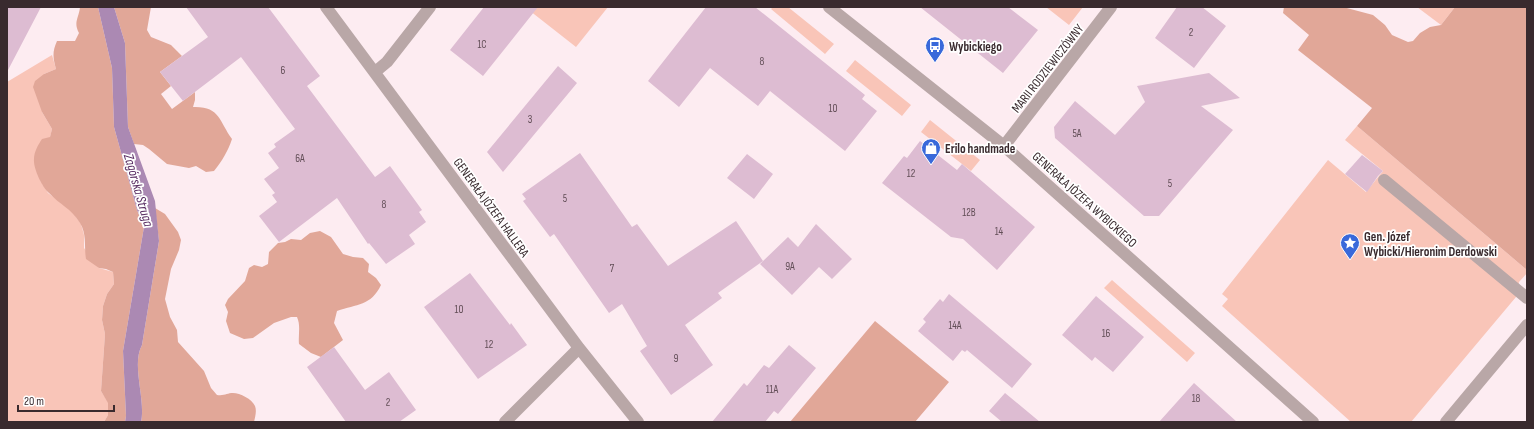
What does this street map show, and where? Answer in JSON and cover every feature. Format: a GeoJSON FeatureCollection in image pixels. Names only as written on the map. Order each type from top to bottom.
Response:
{"type":"FeatureCollection","features":[{"type":"Feature","properties":{"kind":"street","name":"GENERAŁA JÓZEFA HALLERA"},"geometry":{"type":"LineString","coordinates":[[326,7],[579,348],[638,422]]}},
{"type":"Feature","properties":{"kind":"street"},"geometry":{"type":"LineString","coordinates":[[375,72],[387,62],[430,7]]}},
{"type":"Feature","properties":{"kind":"street","name":"GENERAŁA JÓZEFA WYBICKIEGO"},"geometry":{"type":"LineString","coordinates":[[829,7],[1004,146],[1313,422]]}},
{"type":"Feature","properties":{"kind":"street","name":"MARII RODZIEWICZÓWNY"},"geometry":{"type":"LineString","coordinates":[[1004,146],[1111,7]]}},
{"type":"Feature","properties":{"kind":"street"},"geometry":{"type":"LineString","coordinates":[[1384,180],[1527,298]]}},
{"type":"Feature","properties":{"kind":"street"},"geometry":{"type":"LineString","coordinates":[[1446,422],[1527,325]]}},
{"type":"Feature","properties":{"kind":"street"},"geometry":{"type":"LineString","coordinates":[[505,422],[579,348]]}},
{"type":"Feature","properties":{"kind":"shaded area"},"geometry":{"type":"Polygon","coordinates":[[[80,7],[98,7],[112,68],[114,127],[137,210],[144,227],[123,351],[125,422],[104,422],[108,415],[108,403],[101,391],[105,334],[102,320],[103,306],[107,294],[114,284],[113,272],[99,268],[86,259],[84,232],[80,223],[69,210],[46,190],[38,177],[34,163],[38,146],[42,139],[50,137],[52,129],[42,112],[33,87],[35,81],[44,74],[56,69],[54,62],[54,48],[57,41],[75,41],[79,33],[76,23],[80,7]]]}},
{"type":"Feature","properties":{"kind":"shaded area"},"geometry":{"type":"Polygon","coordinates":[[[114,7],[151,7],[147,30],[151,37],[171,45],[182,56],[160,72],[171,86],[161,94],[172,109],[195,92],[193,107],[209,109],[218,116],[232,139],[229,148],[214,171],[206,172],[196,166],[189,168],[167,164],[143,145],[134,144],[128,127],[125,43],[114,7]]]}},
{"type":"Feature","properties":{"kind":"shaded area"},"geometry":{"type":"Polygon","coordinates":[[[525,7],[608,7],[576,47],[525,7]]]}},
{"type":"Feature","properties":{"kind":"shaded area"},"geometry":{"type":"Polygon","coordinates":[[[773,7],[788,7],[834,44],[825,54],[771,9],[773,7]]]}},
{"type":"Feature","properties":{"kind":"shaded area"},"geometry":{"type":"Polygon","coordinates":[[[1046,7],[1083,7],[1069,25],[1046,7]]]}},
{"type":"Feature","properties":{"kind":"shaded area"},"geometry":{"type":"Polygon","coordinates":[[[1284,7],[1343,7],[1373,15],[1385,25],[1392,35],[1408,42],[1413,41],[1420,33],[1430,27],[1441,25],[1455,7],[1527,7],[1527,270],[1357,126],[1372,108],[1298,50],[1309,35],[1283,13],[1284,7]]]}},
{"type":"Feature","properties":{"kind":"shaded area"},"geometry":{"type":"Polygon","coordinates":[[[1417,7],[1455,7],[1441,25],[1417,7]]]}},
{"type":"Feature","properties":{"kind":"shaded area"},"geometry":{"type":"Polygon","coordinates":[[[52,55],[56,69],[44,74],[42,112],[52,129],[40,180],[48,193],[71,210],[81,224],[84,235],[84,248],[99,268],[113,272],[114,284],[107,294],[103,306],[102,320],[105,334],[101,391],[108,402],[108,415],[104,422],[7,422],[7,82],[52,55]]]}},
{"type":"Feature","properties":{"kind":"shaded area"},"geometry":{"type":"Polygon","coordinates":[[[855,60],[911,105],[902,116],[846,71],[855,60]]]}},
{"type":"Feature","properties":{"kind":"shaded area"},"geometry":{"type":"Polygon","coordinates":[[[930,120],[980,160],[971,171],[921,132],[930,120]]]}},
{"type":"Feature","properties":{"kind":"shaded area"},"geometry":{"type":"Polygon","coordinates":[[[1357,126],[1527,270],[1527,273],[1519,282],[1516,297],[1411,422],[1351,422],[1222,306],[1228,299],[1222,294],[1328,160],[1366,192],[1383,171],[1345,140],[1357,126]]]}},
{"type":"Feature","properties":{"kind":"shaded area"},"geometry":{"type":"Polygon","coordinates":[[[155,208],[165,214],[178,232],[181,240],[179,250],[171,269],[165,299],[170,317],[177,330],[178,342],[204,371],[211,388],[217,395],[236,393],[246,397],[253,403],[256,408],[254,422],[141,422],[142,403],[138,362],[159,241],[155,208]]]}},
{"type":"Feature","properties":{"kind":"shaded area"},"geometry":{"type":"Polygon","coordinates":[[[320,231],[331,237],[343,254],[363,258],[369,264],[368,272],[376,278],[381,285],[373,297],[368,301],[337,311],[334,323],[343,340],[321,357],[311,353],[299,344],[299,327],[297,317],[291,317],[274,323],[253,338],[244,339],[230,333],[226,321],[228,312],[225,305],[228,299],[245,281],[249,268],[254,265],[262,267],[268,264],[269,252],[278,243],[291,239],[301,240],[310,233],[320,231]]]}},
{"type":"Feature","properties":{"kind":"shaded area"},"geometry":{"type":"Polygon","coordinates":[[[1112,280],[1195,353],[1187,362],[1104,288],[1112,280]]]}},
{"type":"Feature","properties":{"kind":"shaded area"},"geometry":{"type":"Polygon","coordinates":[[[875,321],[949,382],[915,422],[790,422],[875,321]]]}},
{"type":"Feature","properties":{"kind":"water","name":"Zagórska Struga"},"geometry":{"type":"Polygon","coordinates":[[[98,7],[114,7],[125,43],[128,127],[155,201],[159,241],[138,362],[142,403],[141,422],[125,422],[123,351],[144,227],[137,210],[114,127],[112,68],[98,7]]]}},
{"type":"Feature","properties":{"kind":"building"},"geometry":{"type":"Polygon","coordinates":[[[7,7],[41,7],[7,72],[7,7]]]}},
{"type":"Feature","properties":{"kind":"building"},"geometry":{"type":"Polygon","coordinates":[[[186,7],[268,7],[320,76],[307,86],[375,177],[390,166],[422,210],[419,212],[426,222],[409,235],[415,244],[386,264],[369,243],[368,244],[337,198],[279,242],[259,216],[277,202],[272,195],[275,193],[264,179],[279,168],[268,153],[276,147],[274,144],[295,129],[241,57],[183,101],[160,72],[208,37],[186,7]]]}},
{"type":"Feature","properties":{"kind":"building"},"geometry":{"type":"Polygon","coordinates":[[[484,7],[538,7],[483,76],[450,50],[484,7]]]}},
{"type":"Feature","properties":{"kind":"building"},"geometry":{"type":"Polygon","coordinates":[[[706,7],[755,7],[865,95],[862,99],[877,111],[845,151],[770,91],[758,106],[710,68],[679,107],[648,81],[706,7]]]}},
{"type":"Feature","properties":{"kind":"building"},"geometry":{"type":"Polygon","coordinates":[[[920,7],[1008,7],[1038,30],[1003,73],[920,7]]]}},
{"type":"Feature","properties":{"kind":"building"},"geometry":{"type":"Polygon","coordinates":[[[1177,7],[1202,7],[1226,26],[1194,68],[1155,38],[1177,7]]]}},
{"type":"Feature","properties":{"kind":"building"},"geometry":{"type":"Polygon","coordinates":[[[558,66],[577,83],[503,172],[487,152],[558,66]]]}},
{"type":"Feature","properties":{"kind":"building"},"geometry":{"type":"Polygon","coordinates":[[[1209,73],[1240,98],[1201,106],[1233,130],[1159,216],[1144,216],[1055,138],[1054,127],[1075,101],[1115,135],[1145,102],[1137,86],[1209,73]]]}},
{"type":"Feature","properties":{"kind":"building"},"geometry":{"type":"Polygon","coordinates":[[[920,141],[957,170],[962,164],[1035,227],[997,270],[963,239],[951,237],[882,183],[904,156],[907,158],[920,141]]]}},
{"type":"Feature","properties":{"kind":"building"},"geometry":{"type":"Polygon","coordinates":[[[580,153],[632,227],[637,224],[668,266],[736,221],[763,261],[718,293],[722,298],[685,325],[713,365],[671,395],[640,351],[647,346],[622,304],[609,313],[554,234],[550,237],[523,201],[526,199],[522,194],[580,153]]]}},
{"type":"Feature","properties":{"kind":"building"},"geometry":{"type":"Polygon","coordinates":[[[747,154],[773,174],[754,199],[727,178],[747,154]]]}},
{"type":"Feature","properties":{"kind":"building"},"geometry":{"type":"Polygon","coordinates":[[[1362,155],[1383,171],[1367,192],[1345,174],[1362,155]]]}},
{"type":"Feature","properties":{"kind":"building"},"geometry":{"type":"Polygon","coordinates":[[[816,224],[852,259],[832,279],[819,267],[792,295],[760,264],[788,237],[798,247],[816,224]]]}},
{"type":"Feature","properties":{"kind":"building"},"geometry":{"type":"Polygon","coordinates":[[[470,273],[527,345],[478,379],[424,307],[470,273]]]}},
{"type":"Feature","properties":{"kind":"building"},"geometry":{"type":"Polygon","coordinates":[[[949,294],[1032,364],[1012,388],[967,350],[965,352],[962,350],[953,361],[918,331],[926,322],[923,319],[940,299],[943,302],[949,294]]]}},
{"type":"Feature","properties":{"kind":"building"},"geometry":{"type":"Polygon","coordinates":[[[1096,296],[1144,337],[1113,372],[1095,357],[1092,361],[1062,335],[1096,296]]]}},
{"type":"Feature","properties":{"kind":"building"},"geometry":{"type":"Polygon","coordinates":[[[789,345],[816,368],[778,414],[774,411],[765,422],[712,422],[744,383],[747,386],[764,365],[769,368],[789,345]]]}},
{"type":"Feature","properties":{"kind":"building"},"geometry":{"type":"Polygon","coordinates":[[[334,347],[365,390],[389,372],[416,410],[399,422],[346,422],[307,367],[334,347]]]}},
{"type":"Feature","properties":{"kind":"building"},"geometry":{"type":"Polygon","coordinates":[[[1194,383],[1237,422],[1159,422],[1194,383]]]}},
{"type":"Feature","properties":{"kind":"building"},"geometry":{"type":"Polygon","coordinates":[[[1005,393],[1040,422],[1002,422],[989,411],[1005,393]]]}},
{"type":"Feature","properties":{"kind":"place","name":"Wybickiego"},"geometry":{"type":"Point","coordinates":[935,63]}},
{"type":"Feature","properties":{"kind":"place","name":"Erilo handmade"},"geometry":{"type":"Point","coordinates":[931,165]}},
{"type":"Feature","properties":{"kind":"place","name":"Gen. Józef Wybicki/Hieronim Derdowski"},"geometry":{"type":"Point","coordinates":[1350,260]}}]}
